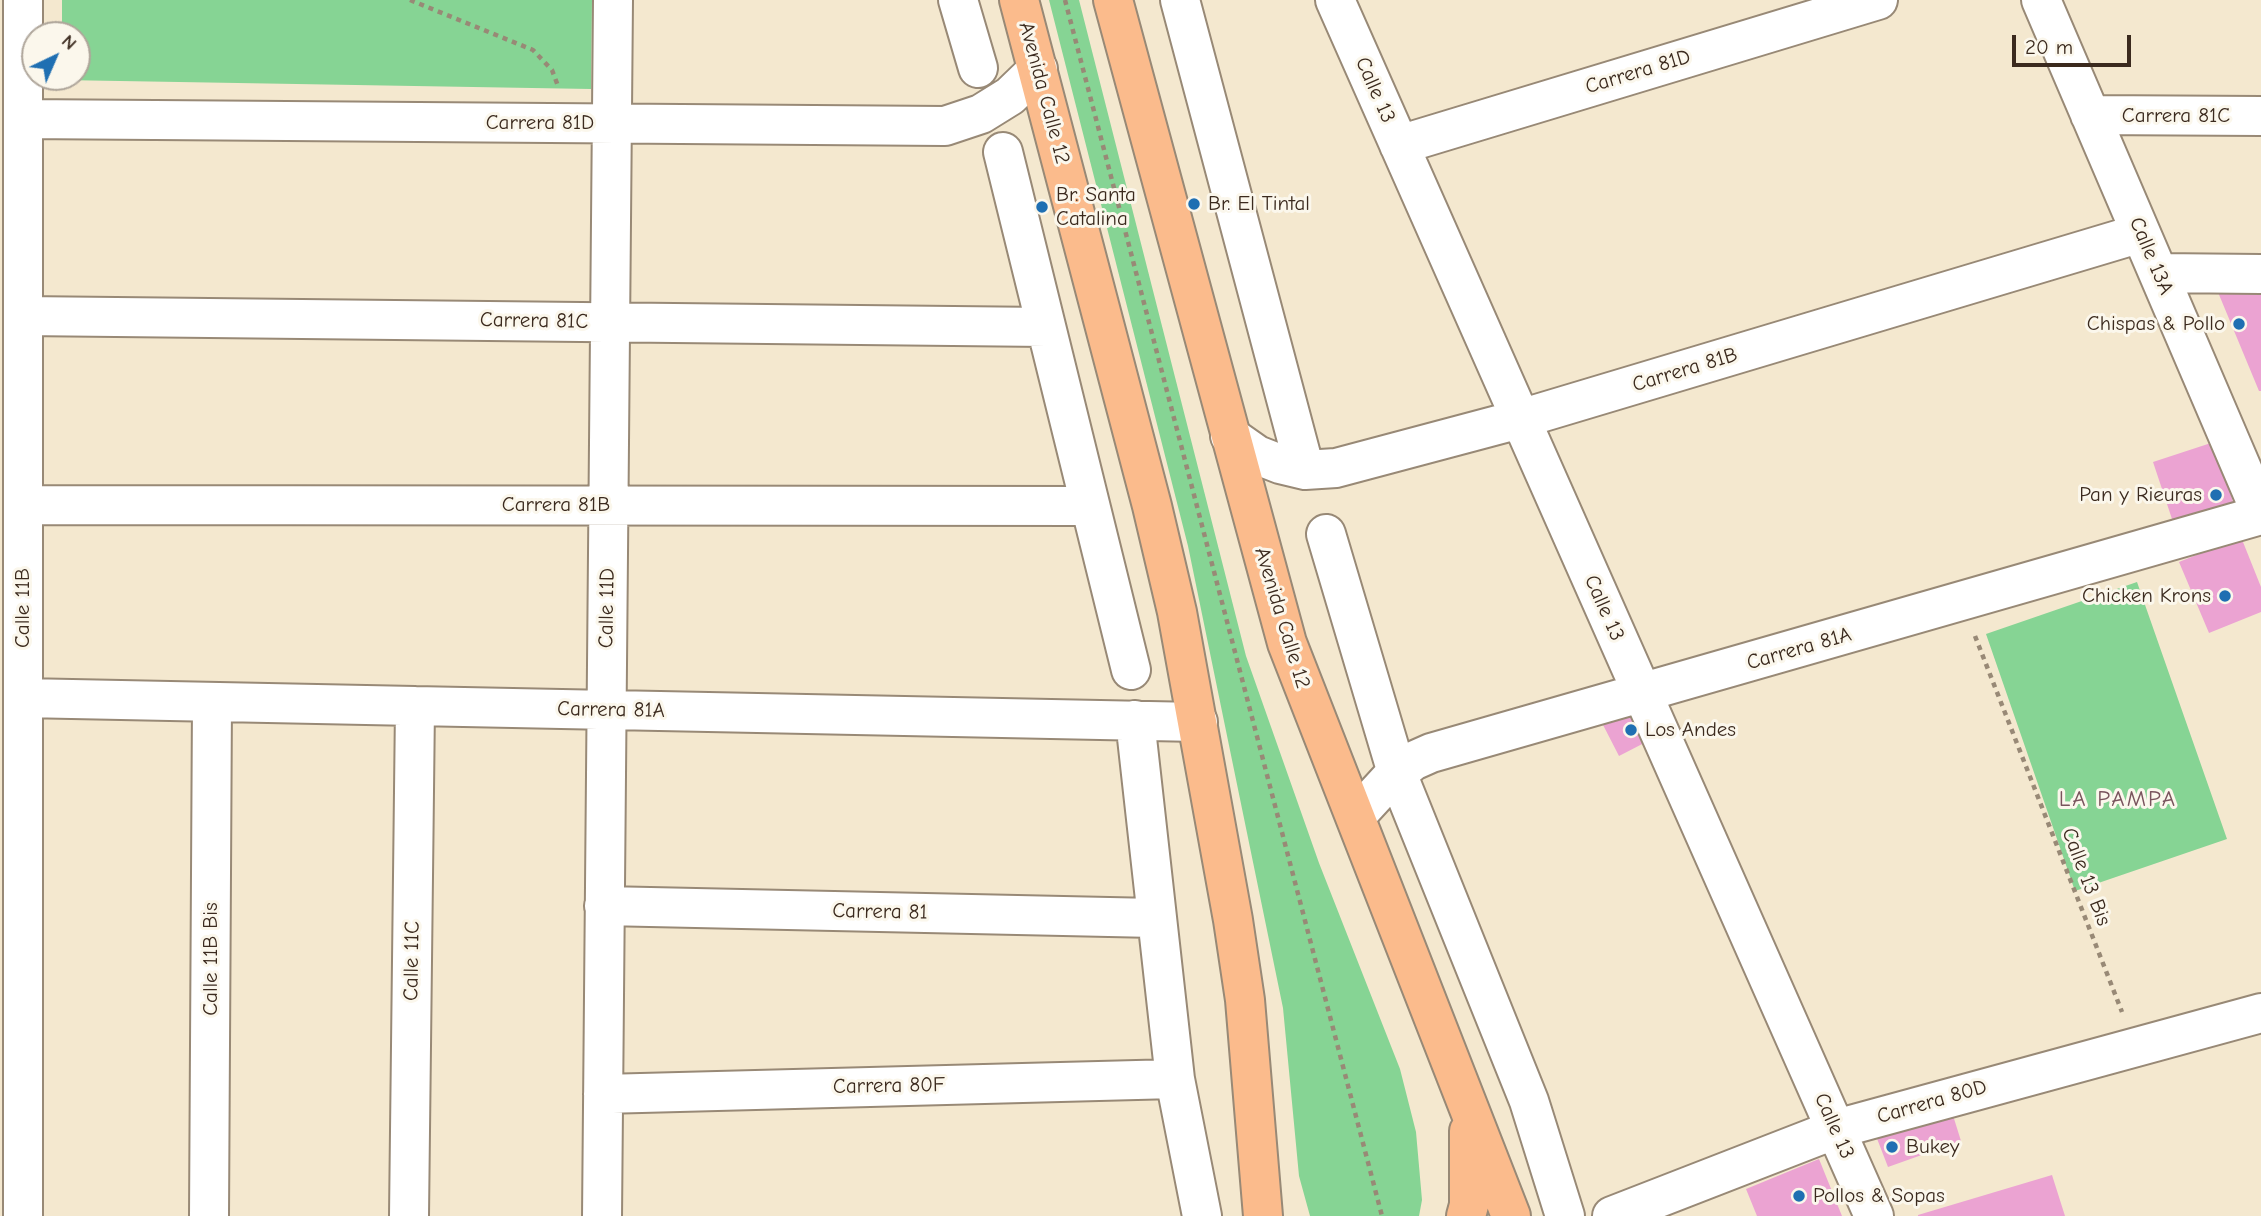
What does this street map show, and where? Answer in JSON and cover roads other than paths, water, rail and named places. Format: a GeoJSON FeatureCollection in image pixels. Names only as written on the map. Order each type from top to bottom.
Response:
{"type":"FeatureCollection","features":[{"type":"Feature","properties":{"kind":"main road","name":"Avenida Calle 12"},"geometry":{"type":"LineString","coordinates":[[1019,0],[1152,506],[1198,722],[1234,920],[1264,1216]]}},
{"type":"Feature","properties":{"kind":"main road","name":"Avenida Calle 12"},"geometry":{"type":"LineString","coordinates":[[1114,0],[1287,643],[1511,1216]]}},
{"type":"Feature","properties":{"kind":"main road"},"geometry":{"type":"LineString","coordinates":[[1252,1077],[1291,1216]]}},
{"type":"Feature","properties":{"kind":"main road"},"geometry":{"type":"LineString","coordinates":[[1466,1216],[1470,1167],[1468,1102]]}},
{"type":"Feature","properties":{"kind":"street","name":"Calle 11B"},"geometry":{"type":"LineString","coordinates":[[23,0],[23,698],[11,1066],[23,1216]]}},
{"type":"Feature","properties":{"kind":"street","name":"Calle 11D"},"geometry":{"type":"LineString","coordinates":[[602,1216],[613,0]]}},
{"type":"Feature","properties":{"kind":"street"},"geometry":{"type":"LineString","coordinates":[[958,0],[978,68]]}},
{"type":"Feature","properties":{"kind":"street"},"geometry":{"type":"LineString","coordinates":[[1180,0],[1306,470]]}},
{"type":"Feature","properties":{"kind":"street","name":"Calle 13"},"geometry":{"type":"LineString","coordinates":[[1335,0],[1874,1216]]}},
{"type":"Feature","properties":{"kind":"street","name":"Carrera 81D"},"geometry":{"type":"LineString","coordinates":[[1399,145],[1878,0]]}},
{"type":"Feature","properties":{"kind":"street","name":"Calle 13A"},"geometry":{"type":"LineString","coordinates":[[2041,0],[2261,514]]}},
{"type":"Feature","properties":{"kind":"street","name":"Carrera 81D"},"geometry":{"type":"LineString","coordinates":[[23,119],[945,126],[981,114],[1010,96],[1038,69]]}},
{"type":"Feature","properties":{"kind":"street","name":"Carrera 81C"},"geometry":{"type":"LineString","coordinates":[[2090,115],[2261,116]]}},
{"type":"Feature","properties":{"kind":"street"},"geometry":{"type":"LineString","coordinates":[[1003,152],[1130,670]]}},
{"type":"Feature","properties":{"kind":"street","name":"Carrera 81B"},"geometry":{"type":"LineString","coordinates":[[1230,436],[1257,455],[1306,470],[1336,468],[1520,419],[2141,233]]}},
{"type":"Feature","properties":{"kind":"street"},"geometry":{"type":"LineString","coordinates":[[2158,273],[2261,274]]}},
{"type":"Feature","properties":{"kind":"street","name":"Carrera 81C"},"geometry":{"type":"LineString","coordinates":[[23,316],[1046,327]]}},
{"type":"Feature","properties":{"kind":"street","name":"Carrera 81B"},"geometry":{"type":"LineString","coordinates":[[23,505],[1090,506]]}},
{"type":"Feature","properties":{"kind":"street","name":"Carrera 81A"},"geometry":{"type":"LineString","coordinates":[[1356,816],[1397,773],[1431,753],[2261,514]]}},
{"type":"Feature","properties":{"kind":"street"},"geometry":{"type":"LineString","coordinates":[[1326,534],[1397,773],[1529,1101],[1565,1216]]}},
{"type":"Feature","properties":{"kind":"street","name":"Carrera 81A"},"geometry":{"type":"LineString","coordinates":[[23,698],[1198,722]]}},
{"type":"Feature","properties":{"kind":"street","name":"Calle 11B Bis"},"geometry":{"type":"LineString","coordinates":[[209,1216],[212,702]]}},
{"type":"Feature","properties":{"kind":"street","name":"Calle 11C"},"geometry":{"type":"LineString","coordinates":[[409,1216],[415,706]]}},
{"type":"Feature","properties":{"kind":"street"},"geometry":{"type":"LineString","coordinates":[[1135,720],[1175,1079],[1202,1216]]}},
{"type":"Feature","properties":{"kind":"street","name":"Carrera 81"},"geometry":{"type":"LineString","coordinates":[[604,906],[1155,918]]}},
{"type":"Feature","properties":{"kind":"street","name":"Carrera 80D"},"geometry":{"type":"LineString","coordinates":[[1612,1216],[1836,1129],[2261,1013]]}},
{"type":"Feature","properties":{"kind":"street","name":"Carrera 80F"},"geometry":{"type":"LineString","coordinates":[[603,1094],[1175,1079]]}},
{"type":"Feature","properties":{"kind":"place","name":"Br. El Tintal"},"geometry":{"type":"Point","coordinates":[1194,204]}},
{"type":"Feature","properties":{"kind":"place","name":"Br. Santa Catalina"},"geometry":{"type":"Point","coordinates":[1042,207]}},
{"type":"Feature","properties":{"kind":"place","name":"Chispas & Pollo"},"geometry":{"type":"Point","coordinates":[2239,324]}},
{"type":"Feature","properties":{"kind":"place","name":"Pan y Rieuras"},"geometry":{"type":"Point","coordinates":[2216,495]}},
{"type":"Feature","properties":{"kind":"place","name":"Chicken Krons"},"geometry":{"type":"Point","coordinates":[2225,596]}},
{"type":"Feature","properties":{"kind":"place","name":"Los Andes"},"geometry":{"type":"Point","coordinates":[1631,730]}},
{"type":"Feature","properties":{"kind":"place","name":"Bukey"},"geometry":{"type":"Point","coordinates":[1892,1147]}},
{"type":"Feature","properties":{"kind":"place","name":"Pollos & Sopas"},"geometry":{"type":"Point","coordinates":[1799,1196]}},
{"type":"Feature","properties":{"kind":"district","name":"LA PAMPA"},"geometry":{"type":"Point","coordinates":[2118,799]}}]}
